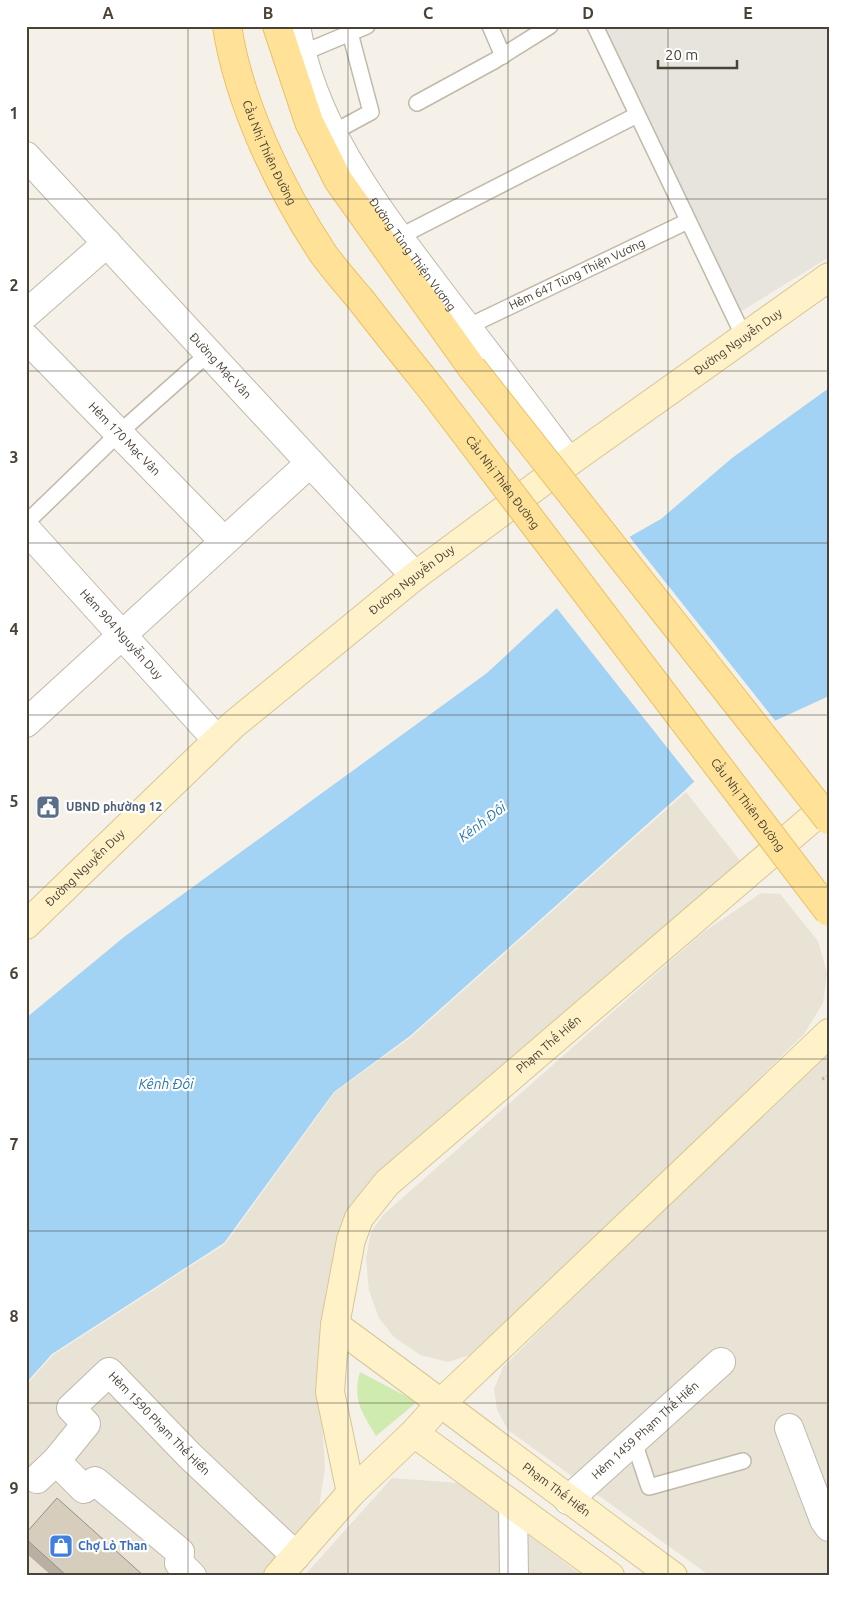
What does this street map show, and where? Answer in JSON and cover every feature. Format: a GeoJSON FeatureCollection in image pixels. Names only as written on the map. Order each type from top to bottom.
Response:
{"type":"FeatureCollection","features":[{"type":"Feature","properties":{"kind":"main road","name":"Cầu Nhị Thiên Đường"},"geometry":{"type":"LineString","coordinates":[[227,26],[232,58],[244,97],[276,169],[325,255],[433,391],[829,912]]}},
{"type":"Feature","properties":{"kind":"main road"},"geometry":{"type":"LineString","coordinates":[[278,26],[309,122],[338,180],[359,211],[472,368],[829,820]]}},
{"type":"Feature","properties":{"kind":"main road","name":"Đường Nguyễn Duy"},"geometry":{"type":"LineString","coordinates":[[26,925],[217,740],[415,576],[569,462],[829,277]]}},
{"type":"Feature","properties":{"kind":"main road","name":"Phạm Thế Hiển"},"geometry":{"type":"LineString","coordinates":[[351,1493],[330,1392],[334,1324],[351,1240],[359,1218],[387,1183],[810,821],[829,809]]}},
{"type":"Feature","properties":{"kind":"main road"},"geometry":{"type":"LineString","coordinates":[[286,1569],[351,1493],[414,1433],[442,1402],[829,1033]]}},
{"type":"Feature","properties":{"kind":"main road","name":"Phạm Thế Hiển"},"geometry":{"type":"LineString","coordinates":[[334,1324],[442,1402],[568,1500],[673,1576]]}},
{"type":"Feature","properties":{"kind":"main road"},"geometry":{"type":"LineString","coordinates":[[414,1433],[610,1576]]}},
{"type":"Feature","properties":{"kind":"street","name":"Đường Tùng Thiện Vương"},"geometry":{"type":"LineString","coordinates":[[296,26],[300,54],[317,102],[349,164],[399,237],[569,462]]}},
{"type":"Feature","properties":{"kind":"street","name":"Đường Mạc Vân"},"geometry":{"type":"LineString","coordinates":[[26,156],[415,576]]}},
{"type":"Feature","properties":{"kind":"street"},"geometry":{"type":"LineString","coordinates":[[26,314],[107,243]]}},
{"type":"Feature","properties":{"kind":"street","name":"Hẻm 170 Mạc Vân"},"geometry":{"type":"LineString","coordinates":[[26,338],[224,540]]}},
{"type":"Feature","properties":{"kind":"street"},"geometry":{"type":"LineString","coordinates":[[26,723],[310,463]]}},
{"type":"Feature","properties":{"kind":"street","name":"Hẻm 904 Nguyễn Duy"},"geometry":{"type":"LineString","coordinates":[[26,529],[217,740]]}},
{"type":"Feature","properties":{"kind":"street","name":"Hẻm 1459 Phạm Thế Hiển"},"geometry":{"type":"LineString","coordinates":[[568,1500],[721,1362]]}},
{"type":"Feature","properties":{"kind":"street","name":"Hẻm 1590 Phạm Thế Hiển"},"geometry":{"type":"LineString","coordinates":[[37,1479],[56,1461],[86,1424],[71,1408],[109,1372],[190,1456],[286,1569]]}},
{"type":"Feature","properties":{"kind":"street"},"geometry":{"type":"LineString","coordinates":[[789,1428],[824,1520],[829,1526]]}},
{"type":"Feature","properties":{"kind":"street"},"geometry":{"type":"LineString","coordinates":[[56,1461],[84,1488],[95,1481],[166,1540],[180,1552],[179,1563],[192,1576]]}},
{"type":"Feature","properties":{"kind":"street"},"geometry":{"type":"LineString","coordinates":[[513,1506],[514,1576]]}},
{"type":"Feature","properties":{"kind":"lane"},"geometry":{"type":"LineString","coordinates":[[300,54],[367,26]]}},
{"type":"Feature","properties":{"kind":"lane"},"geometry":{"type":"LineString","coordinates":[[490,26],[503,56]]}},
{"type":"Feature","properties":{"kind":"lane"},"geometry":{"type":"LineString","coordinates":[[417,104],[503,56],[550,26]]}},
{"type":"Feature","properties":{"kind":"lane"},"geometry":{"type":"LineString","coordinates":[[595,26],[744,337]]}},
{"type":"Feature","properties":{"kind":"lane"},"geometry":{"type":"LineString","coordinates":[[332,133],[371,112],[350,34]]}},
{"type":"Feature","properties":{"kind":"lane"},"geometry":{"type":"LineString","coordinates":[[399,237],[637,115]]}},
{"type":"Feature","properties":{"kind":"lane","name":"Hẻm 647 Tùng Thiện Vương"},"geometry":{"type":"LineString","coordinates":[[467,327],[688,221]]}},
{"type":"Feature","properties":{"kind":"lane"},"geometry":{"type":"LineString","coordinates":[[26,522],[119,433],[209,353]]}},
{"type":"Feature","properties":{"kind":"lane"},"geometry":{"type":"LineString","coordinates":[[634,1442],[649,1487],[743,1462]]}},
{"type":"Feature","properties":{"kind":"shaded area"},"geometry":{"type":"Polygon","coordinates":[[[603,26],[829,26],[829,257],[740,312],[603,26]]]}},
{"type":"Feature","properties":{"kind":"shaded area"},"geometry":{"type":"Polygon","coordinates":[[[686,792],[742,863],[393,1158],[348,1213],[326,1290],[320,1388],[325,1468],[319,1507],[301,1534],[263,1576],[26,1576],[26,1385],[53,1355],[225,1244],[335,1092],[411,1037],[686,792]]]}},
{"type":"Feature","properties":{"kind":"shaded area"},"geometry":{"type":"Polygon","coordinates":[[[761,893],[780,894],[818,941],[827,973],[823,1003],[804,1034],[488,1346],[470,1355],[448,1362],[420,1355],[394,1337],[379,1318],[369,1291],[366,1258],[371,1232],[383,1215],[701,934],[761,893]]]}},
{"type":"Feature","properties":{"kind":"shaded area"},"geometry":{"type":"Polygon","coordinates":[[[829,1047],[829,1576],[710,1576],[508,1430],[497,1410],[494,1389],[503,1367],[823,1050],[829,1047]]]}},
{"type":"Feature","properties":{"kind":"shaded area"},"geometry":{"type":"Polygon","coordinates":[[[392,1478],[459,1483],[583,1576],[304,1576],[392,1478]]]}},
{"type":"Feature","properties":{"kind":"green space"},"geometry":{"type":"Polygon","coordinates":[[[360,1372],[417,1402],[376,1436],[363,1413],[358,1398],[357,1390],[360,1372]]]}},
{"type":"Feature","properties":{"kind":"water","name":"Kênh Đôi"},"geometry":{"type":"Polygon","coordinates":[[[829,388],[829,696],[744,735],[682,793],[410,1036],[334,1092],[224,1243],[52,1354],[26,1383],[26,1018],[124,937],[487,673],[599,569],[624,540],[661,519],[732,458],[829,388]]]}},
{"type":"Feature","properties":{"kind":"pier"},"geometry":{"type":"Polygon","coordinates":[[[628,535],[777,723],[745,737],[696,784],[555,606],[628,535]]]}},
{"type":"Feature","properties":{"kind":"building","name":"Chợ Lò Than"},"geometry":{"type":"Polygon","coordinates":[[[57,1498],[144,1576],[67,1576],[26,1539],[26,1533],[57,1498]]]}},
{"type":"Feature","properties":{"kind":"place","name":"UBND phường 12"},"geometry":{"type":"Point","coordinates":[48,807]}},
{"type":"Feature","properties":{"kind":"place","name":"Chợ Lò Than"},"geometry":{"type":"Point","coordinates":[61,1546]}}]}
